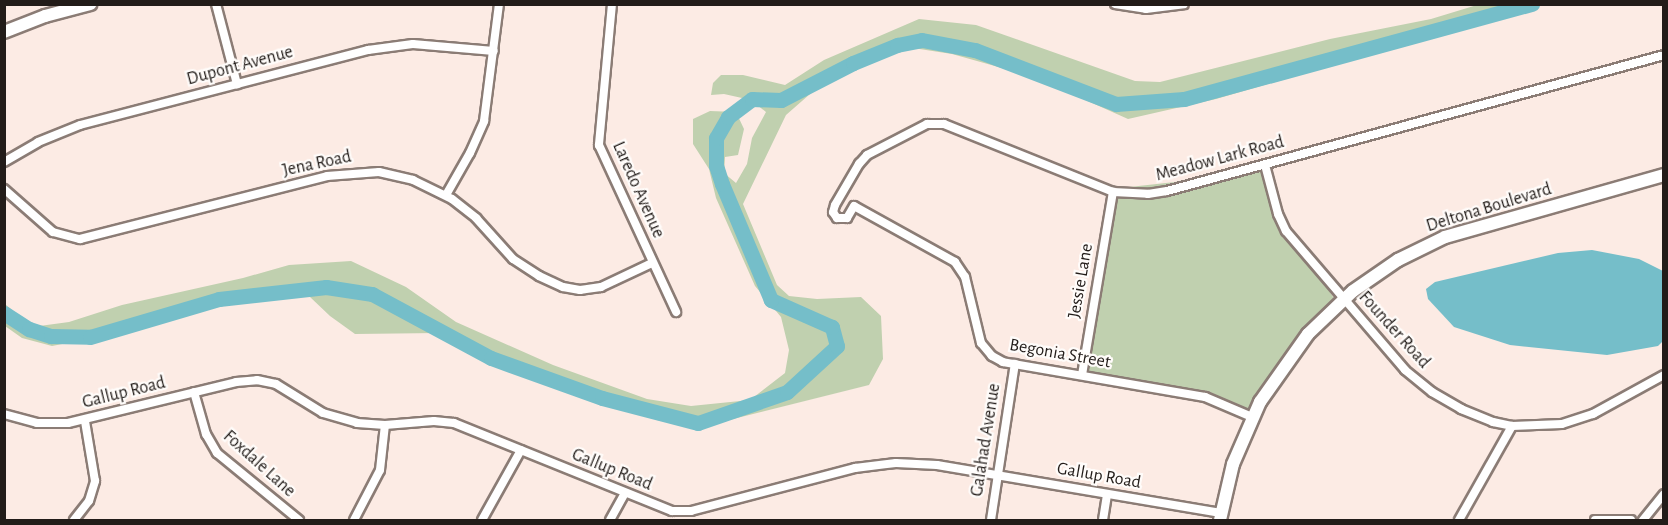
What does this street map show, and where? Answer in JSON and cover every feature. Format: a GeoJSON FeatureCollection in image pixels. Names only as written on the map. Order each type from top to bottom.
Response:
{"type":"FeatureCollection","features":[{"type":"Feature","properties":{"kind":"main road"},"geometry":{"type":"LineString","coordinates":[[4,32],[45,16],[90,4]]}},
{"type":"Feature","properties":{"kind":"main road","name":"Deltona Boulevard"},"geometry":{"type":"LineString","coordinates":[[1220,517],[1233,464],[1252,417],[1290,357],[1343,298],[1398,260],[1445,237],[1664,175]]}},
{"type":"Feature","properties":{"kind":"street"},"geometry":{"type":"LineString","coordinates":[[216,4],[237,84]]}},
{"type":"Feature","properties":{"kind":"street"},"geometry":{"type":"LineString","coordinates":[[446,195],[470,153],[484,121],[499,4]]}},
{"type":"Feature","properties":{"kind":"street","name":"Laredo Avenue"},"geometry":{"type":"LineString","coordinates":[[612,4],[599,145],[676,312]]}},
{"type":"Feature","properties":{"kind":"street"},"geometry":{"type":"LineString","coordinates":[[1115,4],[1146,9],[1184,4]]}},
{"type":"Feature","properties":{"kind":"street","name":"Dupont Avenue"},"geometry":{"type":"LineString","coordinates":[[4,162],[38,142],[80,125],[390,46],[435,44],[494,51]]}},
{"type":"Feature","properties":{"kind":"street","name":"Meadow Lark Road"},"geometry":{"type":"LineString","coordinates":[[837,218],[833,212],[835,205],[858,164],[867,155],[927,124],[944,124],[1113,192],[1148,194],[1265,165],[1664,55]]}},
{"type":"Feature","properties":{"kind":"street","name":"Founder Road"},"geometry":{"type":"LineString","coordinates":[[1265,165],[1278,214],[1286,231],[1418,382],[1476,416],[1512,426],[1547,426],[1578,419],[1664,375]]}},
{"type":"Feature","properties":{"kind":"street","name":"Jena Road"},"geometry":{"type":"LineString","coordinates":[[4,189],[53,232],[80,239],[344,173],[370,172],[396,175],[446,195],[476,218],[513,259],[539,276],[563,287],[591,290],[652,263]]}},
{"type":"Feature","properties":{"kind":"street","name":"Jessie Lane"},"geometry":{"type":"LineString","coordinates":[[1082,375],[1113,192]]}},
{"type":"Feature","properties":{"kind":"street","name":"Begonia Street"},"geometry":{"type":"LineString","coordinates":[[837,218],[847,218],[854,206],[955,262],[965,277],[981,343],[992,356],[1015,364],[1205,397],[1252,417]]}},
{"type":"Feature","properties":{"kind":"street","name":"Galahad Avenue"},"geometry":{"type":"LineString","coordinates":[[991,520],[996,475],[1015,364]]}},
{"type":"Feature","properties":{"kind":"street","name":"Gallup Road"},"geometry":{"type":"LineString","coordinates":[[4,414],[37,423],[85,421],[246,380],[265,381],[332,416],[357,423],[385,425],[443,421],[521,450],[663,509],[682,512],[874,465],[937,465],[1107,494],[1220,517]]}},
{"type":"Feature","properties":{"kind":"street","name":"Foxdale Lane"},"geometry":{"type":"LineString","coordinates":[[194,392],[206,434],[217,453],[299,520]]}},
{"type":"Feature","properties":{"kind":"street"},"geometry":{"type":"LineString","coordinates":[[74,520],[89,501],[95,480],[85,421]]}},
{"type":"Feature","properties":{"kind":"street"},"geometry":{"type":"LineString","coordinates":[[354,520],[380,470],[385,425]]}},
{"type":"Feature","properties":{"kind":"street"},"geometry":{"type":"LineString","coordinates":[[1459,520],[1512,426]]}},
{"type":"Feature","properties":{"kind":"street"},"geometry":{"type":"LineString","coordinates":[[482,520],[521,450]]}},
{"type":"Feature","properties":{"kind":"street"},"geometry":{"type":"LineString","coordinates":[[610,520],[625,493]]}},
{"type":"Feature","properties":{"kind":"street"},"geometry":{"type":"LineString","coordinates":[[1103,520],[1107,494]]}},
{"type":"Feature","properties":{"kind":"street"},"geometry":{"type":"LineString","coordinates":[[1643,520],[1664,494]]}},
{"type":"Feature","properties":{"kind":"street"},"geometry":{"type":"LineString","coordinates":[[1595,520],[1631,520]]}},
{"type":"Feature","properties":{"kind":"green space"},"geometry":{"type":"Polygon","coordinates":[[[1477,5],[1542,5],[1216,99],[1128,119],[1034,77],[952,54],[900,46],[834,73],[786,115],[743,204],[777,285],[789,296],[817,299],[861,297],[881,316],[883,359],[869,385],[721,422],[692,427],[657,420],[438,333],[355,334],[330,316],[310,297],[260,295],[114,334],[52,346],[22,338],[5,326],[5,304],[32,327],[69,322],[122,305],[243,278],[289,265],[351,261],[406,287],[456,322],[553,365],[647,399],[691,406],[750,400],[785,373],[789,350],[781,317],[755,286],[716,198],[709,169],[693,144],[693,119],[710,111],[736,112],[744,129],[738,155],[725,157],[724,173],[736,183],[747,164],[752,138],[766,112],[751,100],[724,94],[711,95],[713,83],[721,75],[743,75],[785,85],[824,60],[919,19],[976,25],[1135,81],[1160,82],[1330,39],[1431,19],[1477,5]]]}},
{"type":"Feature","properties":{"kind":"green space"},"geometry":{"type":"Polygon","coordinates":[[[1263,162],[1281,234],[1319,275],[1335,300],[1286,354],[1247,416],[1157,385],[1078,380],[1111,189],[1175,182],[1263,162]]]}},
{"type":"Feature","properties":{"kind":"water"},"geometry":{"type":"Polygon","coordinates":[[[1592,250],[1639,259],[1663,271],[1663,341],[1658,346],[1607,355],[1510,345],[1454,327],[1428,299],[1426,289],[1435,282],[1558,253],[1592,250]]]}},
{"type":"Feature","properties":{"kind":"waterway"},"geometry":{"type":"LineString","coordinates":[[4,313],[29,329],[51,336],[90,337],[219,299],[326,287],[372,294],[491,358],[602,398],[698,423],[787,392],[837,346],[832,327],[771,300],[722,184],[716,166],[716,138],[728,117],[752,99],[781,100],[853,63],[897,45],[922,40],[975,50],[1116,104],[1184,99],[1532,4]]}}]}
